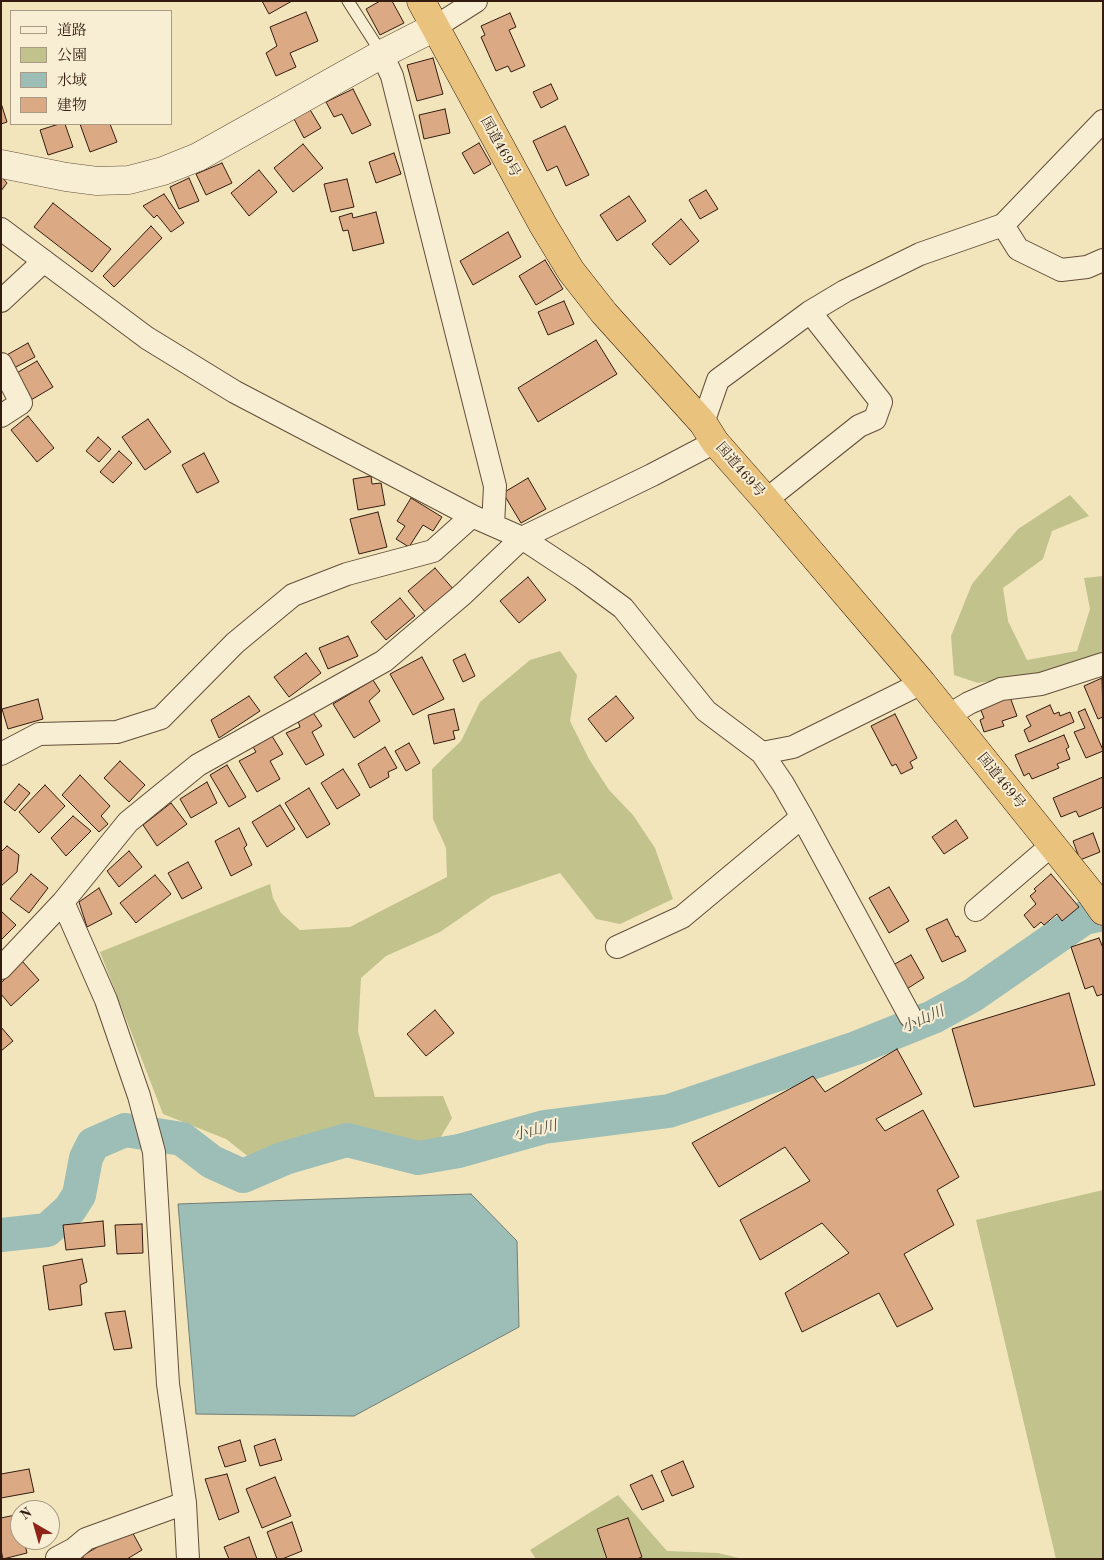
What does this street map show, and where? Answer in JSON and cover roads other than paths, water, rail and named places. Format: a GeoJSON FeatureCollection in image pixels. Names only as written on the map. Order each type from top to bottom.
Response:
{"type":"FeatureCollection","features":[{"type":"Feature","properties":{"kind":"highway","name":"国道469号"},"geometry":{"type":"LineString","coordinates":[[421,1],[543,225],[571,271],[604,313],[922,682],[1052,845],[1098,897]]}},
{"type":"Feature","properties":{"kind":"street"},"geometry":{"type":"LineString","coordinates":[[1,164],[97,181],[129,180],[163,171],[198,157],[382,54],[435,27],[476,1]]}},
{"type":"Feature","properties":{"kind":"street"},"geometry":{"type":"LineString","coordinates":[[382,54],[392,76],[495,486],[493,525]]}},
{"type":"Feature","properties":{"kind":"street"},"geometry":{"type":"LineString","coordinates":[[1,968],[62,902],[128,822],[198,766],[384,661],[463,594],[522,538],[709,433],[718,380],[810,312],[845,291],[920,254],[1003,226],[1103,121]]}},
{"type":"Feature","properties":{"kind":"street"},"geometry":{"type":"LineString","coordinates":[[1003,226],[1018,249],[1061,270],[1087,267],[1103,260]]}},
{"type":"Feature","properties":{"kind":"street"},"geometry":{"type":"LineString","coordinates":[[1,229],[146,338],[234,392],[472,516],[522,538],[581,577],[623,608],[706,711],[762,753],[802,817],[910,1016]]}},
{"type":"Feature","properties":{"kind":"street"},"geometry":{"type":"LineString","coordinates":[[1,301],[44,261]]}},
{"type":"Feature","properties":{"kind":"street"},"geometry":{"type":"LineString","coordinates":[[766,500],[859,426],[875,419],[880,402],[810,312]]}},
{"type":"Feature","properties":{"kind":"street"},"geometry":{"type":"LineString","coordinates":[[1,364],[21,403],[1,416]]}},
{"type":"Feature","properties":{"kind":"street"},"geometry":{"type":"LineString","coordinates":[[1,754],[39,734],[117,732],[161,718],[235,643],[293,595],[347,574],[434,552],[472,516]]}},
{"type":"Feature","properties":{"kind":"street"},"geometry":{"type":"LineString","coordinates":[[949,715],[969,703],[1002,689],[1041,684],[1103,664]]}},
{"type":"Feature","properties":{"kind":"street"},"geometry":{"type":"LineString","coordinates":[[762,753],[793,747],[922,682]]}},
{"type":"Feature","properties":{"kind":"street"},"geometry":{"type":"LineString","coordinates":[[617,947],[682,917],[802,817]]}},
{"type":"Feature","properties":{"kind":"street"},"geometry":{"type":"LineString","coordinates":[[976,910],[1052,845]]}},
{"type":"Feature","properties":{"kind":"street"},"geometry":{"type":"LineString","coordinates":[[62,902],[106,1000],[144,1112],[153,1148],[168,1384],[184,1503],[188,1559]]}},
{"type":"Feature","properties":{"kind":"street"},"geometry":{"type":"LineString","coordinates":[[57,1558],[74,1549],[86,1538],[184,1503]]}},
{"type":"Feature","properties":{"kind":"lane"},"geometry":{"type":"LineString","coordinates":[[348,1],[382,54]]}},
{"type":"Feature","properties":{"kind":"water"},"geometry":{"type":"Polygon","coordinates":[[[471,1194],[517,1241],[519,1327],[354,1416],[196,1414],[178,1204],[471,1194]]]}},
{"type":"Feature","properties":{"kind":"waterway","name":"小山川"},"geometry":{"type":"LineString","coordinates":[[1,1235],[47,1230],[70,1209],[79,1195],[86,1158],[93,1144],[125,1130],[182,1139],[212,1162],[243,1176],[285,1158],[347,1140],[418,1158],[459,1151],[544,1127],[669,1111],[856,1048],[933,1017],[973,995],[1084,918],[1103,914]]}}]}
